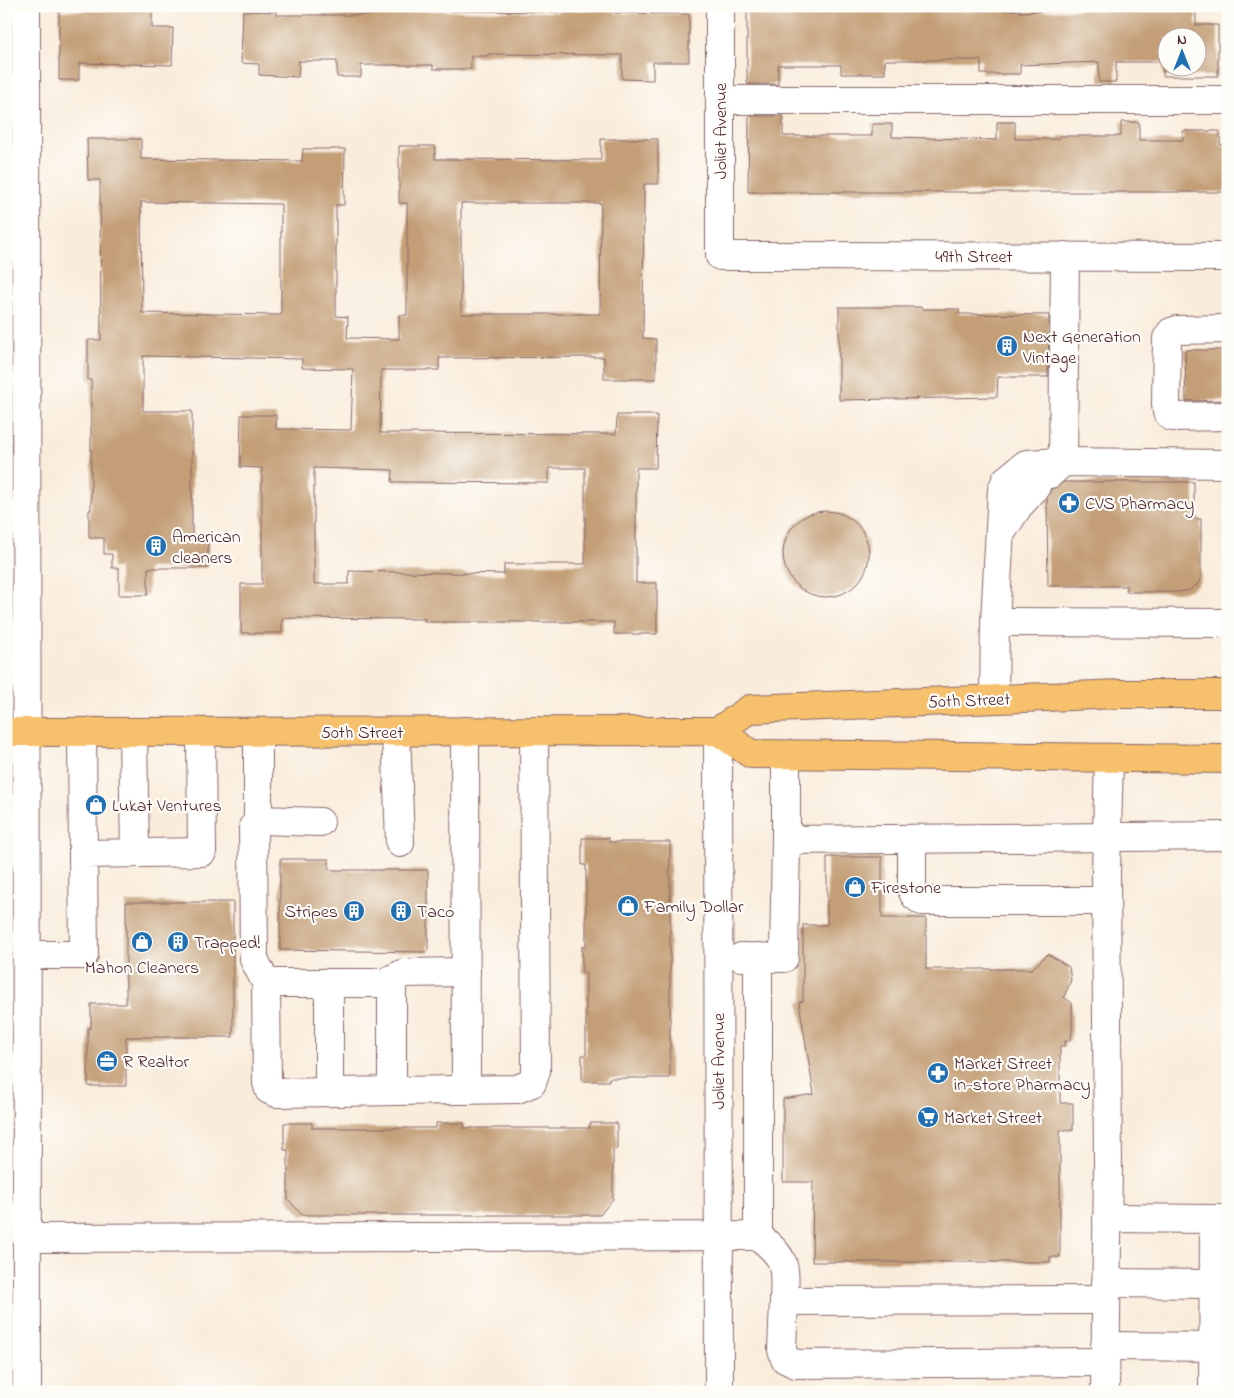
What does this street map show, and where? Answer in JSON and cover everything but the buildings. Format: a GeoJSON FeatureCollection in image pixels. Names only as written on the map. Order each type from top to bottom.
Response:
{"type":"FeatureCollection","features":[{"type":"Feature","properties":{"kind":"main road","name":"50th Street"},"geometry":{"type":"LineString","coordinates":[[17,732],[718,731],[750,709],[1120,694],[1228,694]]}},
{"type":"Feature","properties":{"kind":"main road"},"geometry":{"type":"LineString","coordinates":[[718,731],[751,754],[1228,759]]}},
{"type":"Feature","properties":{"kind":"street"},"geometry":{"type":"LineString","coordinates":[[26,6],[16,146],[16,341],[17,732],[27,956],[27,1392]]}},
{"type":"Feature","properties":{"kind":"street","name":"Joliet Avenue"},"geometry":{"type":"LineString","coordinates":[[720,6],[720,256]]}},
{"type":"Feature","properties":{"kind":"street"},"geometry":{"type":"LineString","coordinates":[[720,100],[1228,100]]}},
{"type":"Feature","properties":{"kind":"street","name":"49th Street"},"geometry":{"type":"LineString","coordinates":[[720,256],[1228,256]]}},
{"type":"Feature","properties":{"kind":"street"},"geometry":{"type":"LineString","coordinates":[[1001,534],[1018,507],[1050,474],[1065,256]]}},
{"type":"Feature","properties":{"kind":"street"},"geometry":{"type":"LineString","coordinates":[[1228,329],[1177,330],[1171,332],[1166,338],[1167,412],[1172,417],[1228,416]]}},
{"type":"Feature","properties":{"kind":"street"},"geometry":{"type":"LineString","coordinates":[[994,699],[994,622],[1001,534],[1002,490],[1006,480],[1026,464],[1050,474],[1228,464]]}},
{"type":"Feature","properties":{"kind":"street"},"geometry":{"type":"LineString","coordinates":[[994,622],[1228,623]]}},
{"type":"Feature","properties":{"kind":"street"},"geometry":{"type":"LineString","coordinates":[[465,731],[466,1090]]}},
{"type":"Feature","properties":{"kind":"street"},"geometry":{"type":"LineString","coordinates":[[258,732],[260,820],[253,827],[254,958],[266,983],[267,1083],[269,1090],[276,1093],[517,1089],[532,1083],[536,1071],[534,731]]}},
{"type":"Feature","properties":{"kind":"street","name":"Joliet Avenue"},"geometry":{"type":"LineString","coordinates":[[718,731],[719,1392]]}},
{"type":"Feature","properties":{"kind":"street"},"geometry":{"type":"LineString","coordinates":[[27,956],[84,956],[82,732]]}},
{"type":"Feature","properties":{"kind":"street"},"geometry":{"type":"LineString","coordinates":[[133,732],[135,853]]}},
{"type":"Feature","properties":{"kind":"street"},"geometry":{"type":"LineString","coordinates":[[83,854],[202,852],[201,732]]}},
{"type":"Feature","properties":{"kind":"street"},"geometry":{"type":"LineString","coordinates":[[396,732],[400,843]]}},
{"type":"Feature","properties":{"kind":"street"},"geometry":{"type":"LineString","coordinates":[[718,957],[784,958],[786,755]]}},
{"type":"Feature","properties":{"kind":"street"},"geometry":{"type":"LineString","coordinates":[[1105,1392],[1107,1218],[1106,901],[1109,758]]}},
{"type":"Feature","properties":{"kind":"street"},"geometry":{"type":"LineString","coordinates":[[260,820],[320,822]]}},
{"type":"Feature","properties":{"kind":"street"},"geometry":{"type":"LineString","coordinates":[[786,840],[1228,836]]}},
{"type":"Feature","properties":{"kind":"street"},"geometry":{"type":"LineString","coordinates":[[912,838],[912,890],[915,896],[922,901],[1106,901]]}},
{"type":"Feature","properties":{"kind":"street"},"geometry":{"type":"LineString","coordinates":[[758,957],[758,1236]]}},
{"type":"Feature","properties":{"kind":"street"},"geometry":{"type":"LineString","coordinates":[[266,983],[384,983],[404,974],[466,972]]}},
{"type":"Feature","properties":{"kind":"street"},"geometry":{"type":"LineString","coordinates":[[392,979],[392,1091]]}},
{"type":"Feature","properties":{"kind":"street"},"geometry":{"type":"LineString","coordinates":[[329,983],[329,1092]]}},
{"type":"Feature","properties":{"kind":"street"},"geometry":{"type":"LineString","coordinates":[[1107,1218],[1221,1219],[1214,1284],[1221,1347],[1213,1392]]}},
{"type":"Feature","properties":{"kind":"street"},"geometry":{"type":"LineString","coordinates":[[26,1238],[758,1236],[774,1249],[785,1267],[782,1350],[785,1359],[796,1364],[1105,1354],[1221,1347]]}},
{"type":"Feature","properties":{"kind":"street"},"geometry":{"type":"LineString","coordinates":[[784,1301],[1106,1292],[1214,1284]]}},
{"type":"Feature","properties":{"kind":"place","name":"Next Generation Vintage"},"geometry":{"type":"Point","coordinates":[1007,346]}},
{"type":"Feature","properties":{"kind":"place","name":"CVS Pharmacy"},"geometry":{"type":"Point","coordinates":[1069,503]}},
{"type":"Feature","properties":{"kind":"place","name":"American cleaners"},"geometry":{"type":"Point","coordinates":[156,546]}},
{"type":"Feature","properties":{"kind":"place","name":"Lukat Ventures"},"geometry":{"type":"Point","coordinates":[96,805]}},
{"type":"Feature","properties":{"kind":"place","name":"Firestone"},"geometry":{"type":"Point","coordinates":[855,887]}},
{"type":"Feature","properties":{"kind":"place","name":"Family Dollar"},"geometry":{"type":"Point","coordinates":[628,906]}},
{"type":"Feature","properties":{"kind":"place","name":"Stripes"},"geometry":{"type":"Point","coordinates":[354,911]}},
{"type":"Feature","properties":{"kind":"place","name":"Taco"},"geometry":{"type":"Point","coordinates":[401,911]}},
{"type":"Feature","properties":{"kind":"place","name":"Mahon Cleaners"},"geometry":{"type":"Point","coordinates":[142,942]}},
{"type":"Feature","properties":{"kind":"place","name":"Trapped!"},"geometry":{"type":"Point","coordinates":[178,942]}},
{"type":"Feature","properties":{"kind":"place","name":"R Realtor"},"geometry":{"type":"Point","coordinates":[107,1061]}},
{"type":"Feature","properties":{"kind":"place","name":"Market Street in-store Pharmacy"},"geometry":{"type":"Point","coordinates":[938,1073]}},
{"type":"Feature","properties":{"kind":"place","name":"Market Street"},"geometry":{"type":"Point","coordinates":[928,1117]}}]}
